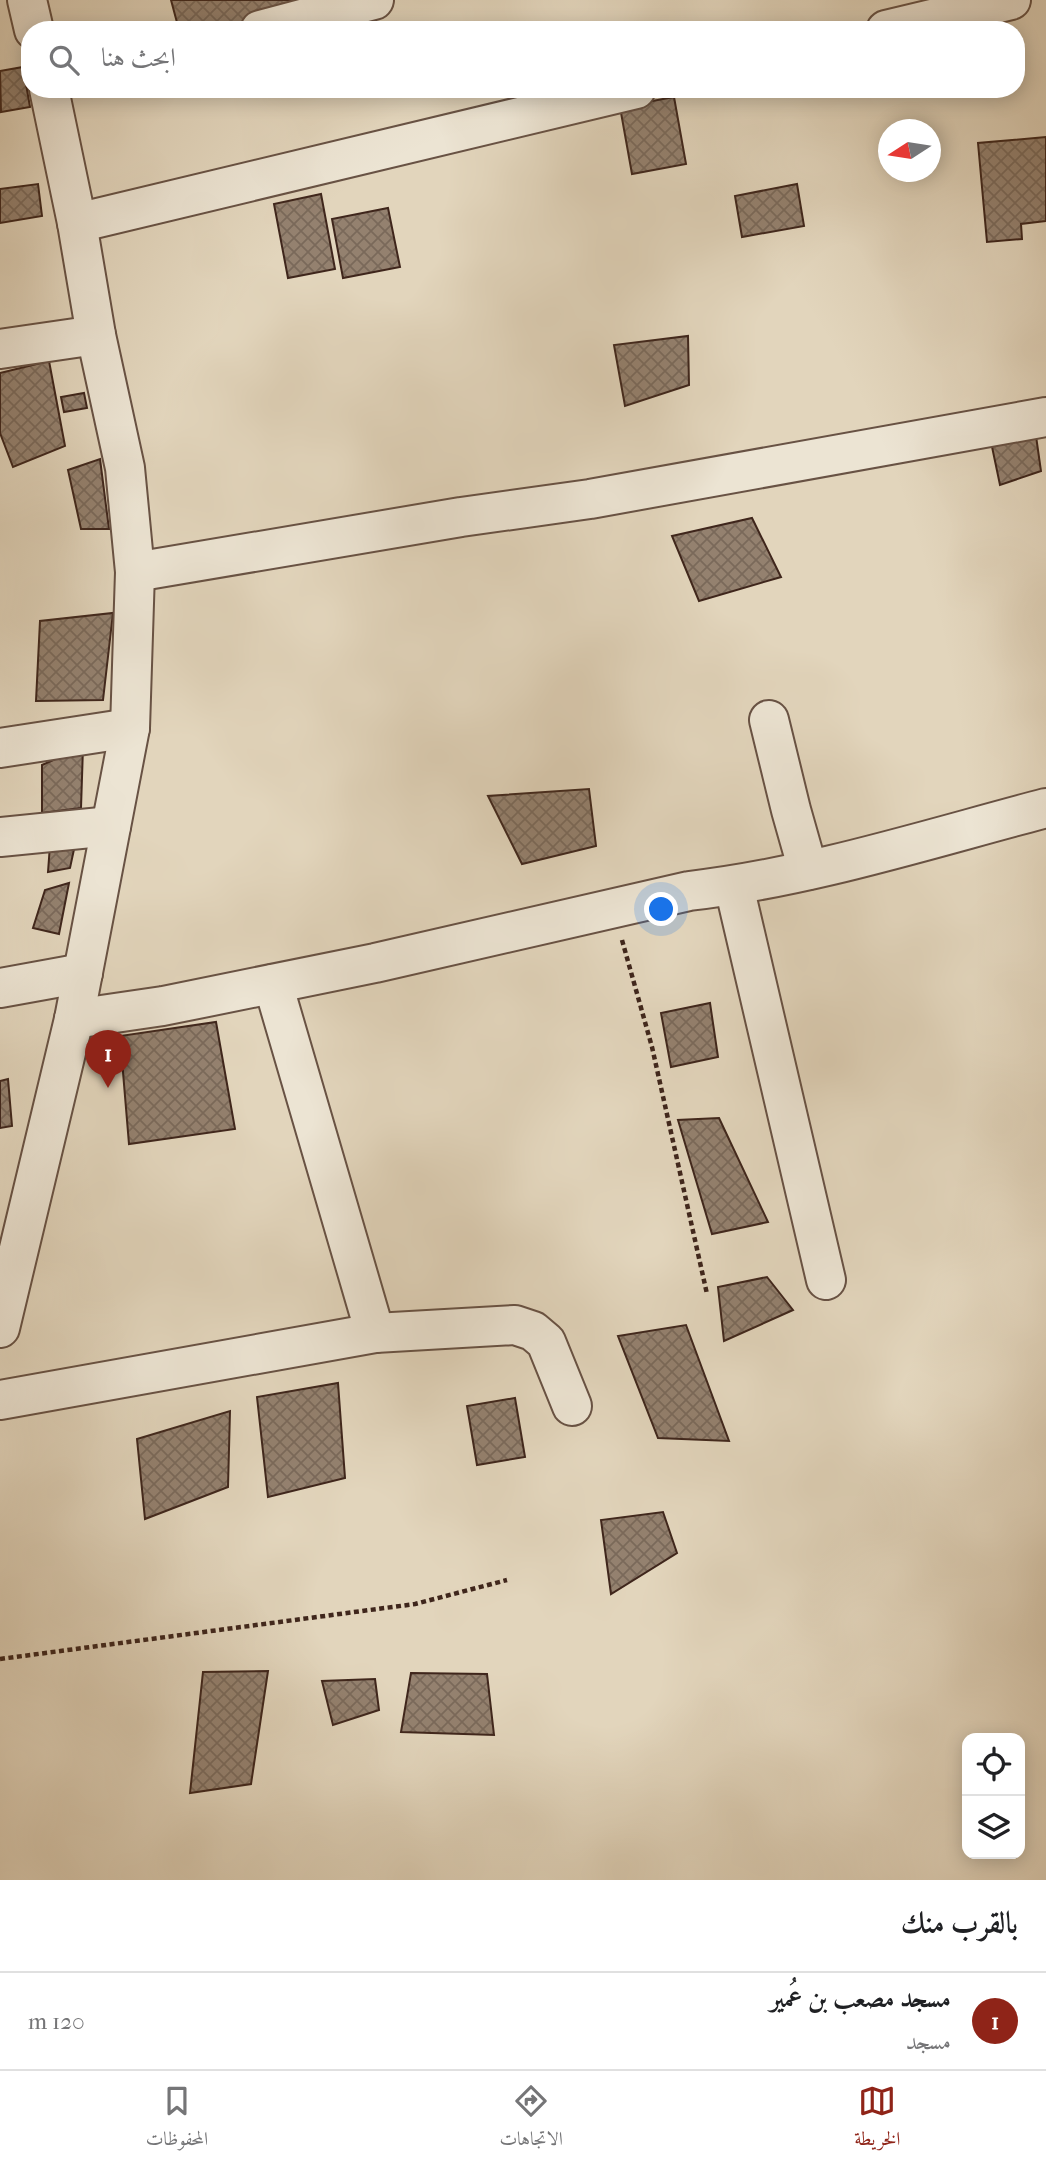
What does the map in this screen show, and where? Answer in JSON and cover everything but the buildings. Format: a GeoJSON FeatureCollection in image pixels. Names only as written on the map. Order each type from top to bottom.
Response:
{"type":"FeatureCollection","features":[{"type":"Feature","properties":{"kind":"street"},"geometry":{"type":"LineString","coordinates":[[27,0],[32,21]]}},
{"type":"Feature","properties":{"kind":"street"},"geometry":{"type":"LineString","coordinates":[[294,21],[374,0]]}},
{"type":"Feature","properties":{"kind":"street"},"geometry":{"type":"LineString","coordinates":[[924,21],[1011,0]]}},
{"type":"Feature","properties":{"kind":"street"},"geometry":{"type":"LineString","coordinates":[[0,1328],[74,1019],[130,728],[135,572],[125,468],[96,335],[52,98]]}},
{"type":"Feature","properties":{"kind":"street"},"geometry":{"type":"LineString","coordinates":[[77,223],[598,98]]}},
{"type":"Feature","properties":{"kind":"street"},"geometry":{"type":"LineString","coordinates":[[0,349],[96,335]]}},
{"type":"Feature","properties":{"kind":"street"},"geometry":{"type":"LineString","coordinates":[[135,572],[448,519],[590,499],[1046,416]]}},
{"type":"Feature","properties":{"kind":"street"},"geometry":{"type":"LineString","coordinates":[[769,720],[808,870]]}},
{"type":"Feature","properties":{"kind":"street"},"geometry":{"type":"LineString","coordinates":[[0,748],[130,728]]}},
{"type":"Feature","properties":{"kind":"street"},"geometry":{"type":"LineString","coordinates":[[74,1019],[163,1006],[273,984],[689,891],[734,886],[808,870],[1046,808]]}},
{"type":"Feature","properties":{"kind":"street"},"geometry":{"type":"LineString","coordinates":[[0,838],[111,826]]}},
{"type":"Feature","properties":{"kind":"street"},"geometry":{"type":"LineString","coordinates":[[734,886],[826,1280]]}},
{"type":"Feature","properties":{"kind":"street"},"geometry":{"type":"LineString","coordinates":[[0,988],[83,973]]}},
{"type":"Feature","properties":{"kind":"street"},"geometry":{"type":"LineString","coordinates":[[273,984],[375,1333]]}},
{"type":"Feature","properties":{"kind":"street"},"geometry":{"type":"LineString","coordinates":[[0,1400],[375,1333],[515,1325],[533,1331],[546,1342],[572,1406]]}},
{"type":"Feature","properties":{"kind":"path"},"geometry":{"type":"LineString","coordinates":[[611,909],[629,959],[652,1047],[707,1294]]}},
{"type":"Feature","properties":{"kind":"path"},"geometry":{"type":"LineString","coordinates":[[0,1659],[415,1604],[507,1580]]}},
{"type":"Feature","properties":{"kind":"place","name":"مسجد مصعب بن عُمير"},"geometry":{"type":"Point","coordinates":[108,1088]}}]}
